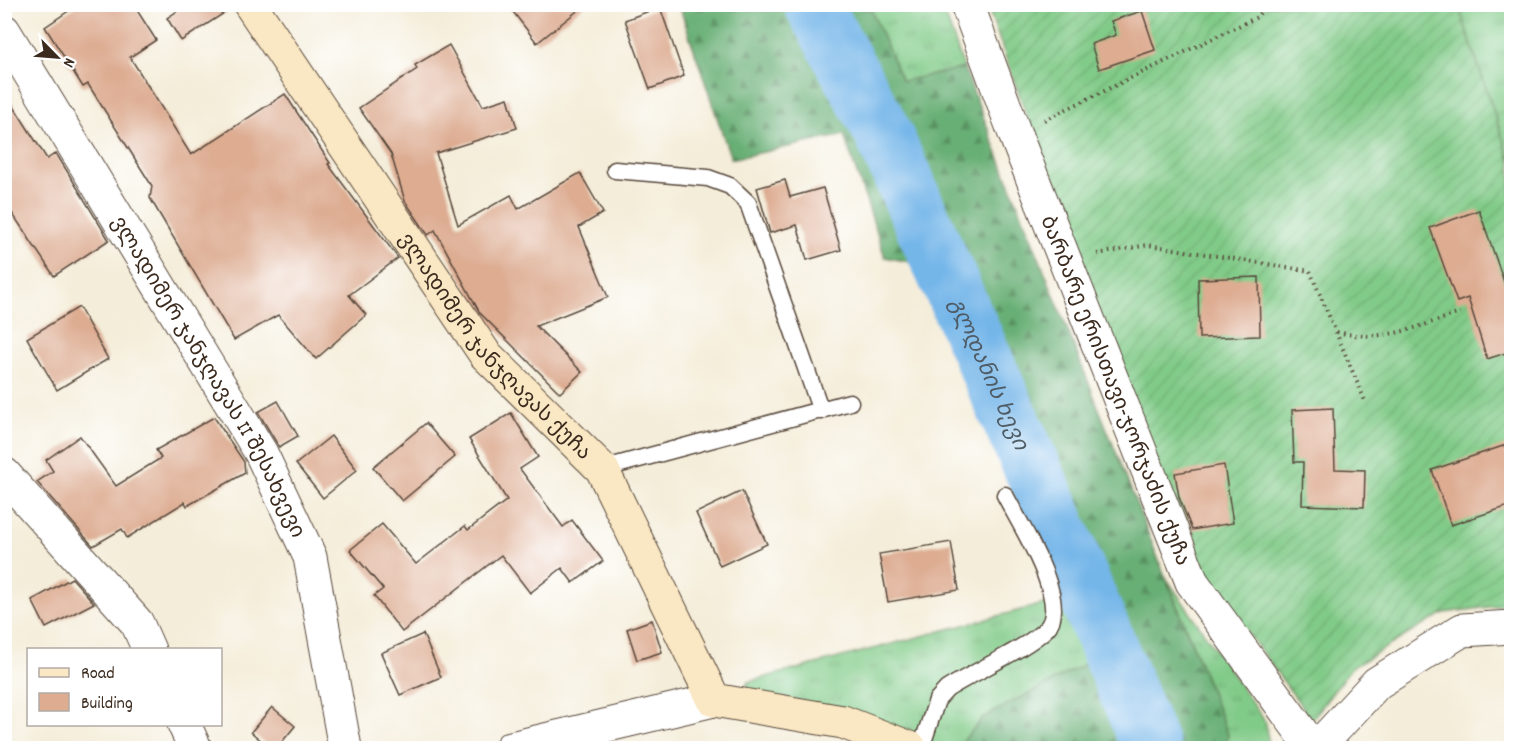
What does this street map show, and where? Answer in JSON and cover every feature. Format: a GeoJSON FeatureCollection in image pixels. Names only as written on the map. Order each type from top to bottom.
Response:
{"type":"FeatureCollection","features":[{"type":"Feature","properties":{"kind":"street","name":"ვლადიმერ ჯანჯღავას ქუჩა"},"geometry":{"type":"LineString","coordinates":[[250,4],[485,354],[602,470],[714,700]]}},
{"type":"Feature","properties":{"kind":"street","name":"ბარბარე ერისთავი-ჯორჯაძის ქუჩა"},"geometry":{"type":"LineString","coordinates":[[967,4],[1015,134],[1192,582],[1315,748]]}},
{"type":"Feature","properties":{"kind":"street","name":"ვლადიმერ ჯანჯღავას II შესახვევი"},"geometry":{"type":"LineString","coordinates":[[5,34],[266,463],[310,557],[345,748]]}},
{"type":"Feature","properties":{"kind":"street"},"geometry":{"type":"LineString","coordinates":[[4,474],[137,623],[148,648]]}},
{"type":"Feature","properties":{"kind":"street"},"geometry":{"type":"LineString","coordinates":[[1315,748],[1377,683],[1452,636],[1462,630],[1512,627]]}},
{"type":"Feature","properties":{"kind":"street"},"geometry":{"type":"LineString","coordinates":[[511,748],[714,700],[843,722],[910,748]]}},
{"type":"Feature","properties":{"kind":"street"},"geometry":{"type":"LineString","coordinates":[[185,726],[195,748]]}},
{"type":"Feature","properties":{"kind":"lane"},"geometry":{"type":"LineString","coordinates":[[615,170],[708,178],[730,186],[748,202],[821,411]]}},
{"type":"Feature","properties":{"kind":"lane"},"geometry":{"type":"LineString","coordinates":[[602,470],[850,402]]}},
{"type":"Feature","properties":{"kind":"lane"},"geometry":{"type":"LineString","coordinates":[[921,748],[937,700],[947,689],[1030,641],[1047,629],[1055,615],[1052,589],[1005,495]]}},
{"type":"Feature","properties":{"kind":"path"},"geometry":{"type":"LineString","coordinates":[[1015,134],[1257,17],[1266,4]]}},
{"type":"Feature","properties":{"kind":"path"},"geometry":{"type":"LineString","coordinates":[[1066,259],[1149,245],[1310,271],[1365,401]]}},
{"type":"Feature","properties":{"kind":"path"},"geometry":{"type":"LineString","coordinates":[[1336,332],[1361,338],[1389,336],[1460,313]]}},
{"type":"Feature","properties":{"kind":"green space"},"geometry":{"type":"Polygon","coordinates":[[[679,5],[869,5],[902,81],[964,68],[1228,735],[1224,748],[957,748],[984,717],[1099,657],[1070,597],[929,266],[885,257],[844,135],[731,159],[679,5]]]}},
{"type":"Feature","properties":{"kind":"green space"},"geometry":{"type":"Polygon","coordinates":[[[869,5],[942,5],[964,68],[902,82],[869,5]]]}},
{"type":"Feature","properties":{"kind":"green space"},"geometry":{"type":"Polygon","coordinates":[[[987,5],[1458,5],[1511,163],[1511,604],[1444,613],[1351,668],[1312,720],[1179,540],[987,5]]]}},
{"type":"Feature","properties":{"kind":"green space"},"geometry":{"type":"Polygon","coordinates":[[[1458,5],[1511,5],[1511,163],[1458,5]]]}},
{"type":"Feature","properties":{"kind":"green space"},"geometry":{"type":"Polygon","coordinates":[[[1167,579],[1266,723],[1269,748],[1224,748],[1228,735],[1167,579]]]}},
{"type":"Feature","properties":{"kind":"green space"},"geometry":{"type":"Polygon","coordinates":[[[1070,597],[1099,657],[984,717],[957,748],[934,748],[924,740],[747,692],[747,682],[1070,597]]]}},
{"type":"Feature","properties":{"kind":"building"},"geometry":{"type":"Polygon","coordinates":[[[79,4],[133,4],[156,40],[130,57],[191,155],[285,94],[330,163],[328,164],[398,258],[349,295],[366,315],[316,359],[278,315],[234,340],[150,198],[152,186],[88,84],[83,87],[45,27],[79,4]]]}},
{"type":"Feature","properties":{"kind":"building"},"geometry":{"type":"Polygon","coordinates":[[[188,4],[231,4],[232,8],[181,41],[167,18],[188,4]]]}},
{"type":"Feature","properties":{"kind":"building"},"geometry":{"type":"Polygon","coordinates":[[[507,4],[586,4],[537,43],[507,4]]]}},
{"type":"Feature","properties":{"kind":"building"},"geometry":{"type":"Polygon","coordinates":[[[660,7],[684,76],[650,89],[625,20],[660,7]]]}},
{"type":"Feature","properties":{"kind":"building"},"geometry":{"type":"Polygon","coordinates":[[[1142,11],[1155,50],[1099,69],[1091,44],[1116,35],[1111,21],[1142,11]]]}},
{"type":"Feature","properties":{"kind":"building"},"geometry":{"type":"Polygon","coordinates":[[[449,45],[483,106],[508,98],[517,128],[436,153],[458,225],[511,195],[518,209],[580,173],[603,213],[579,227],[608,297],[536,326],[582,372],[560,393],[480,313],[435,230],[428,235],[405,201],[391,154],[359,108],[417,69],[415,65],[449,45]]]}},
{"type":"Feature","properties":{"kind":"building"},"geometry":{"type":"Polygon","coordinates":[[[4,91],[47,159],[56,153],[109,240],[54,276],[4,201],[4,91]]]}},
{"type":"Feature","properties":{"kind":"building"},"geometry":{"type":"Polygon","coordinates":[[[785,180],[790,197],[823,188],[841,250],[807,260],[797,225],[770,233],[757,188],[785,180]]]}},
{"type":"Feature","properties":{"kind":"building"},"geometry":{"type":"Polygon","coordinates":[[[1479,210],[1512,305],[1512,351],[1487,359],[1468,298],[1457,302],[1430,228],[1479,210]]]}},
{"type":"Feature","properties":{"kind":"building"},"geometry":{"type":"Polygon","coordinates":[[[1259,277],[1260,336],[1199,338],[1198,279],[1259,277]]]}},
{"type":"Feature","properties":{"kind":"building"},"geometry":{"type":"Polygon","coordinates":[[[79,307],[108,359],[57,390],[27,338],[79,307]]]}},
{"type":"Feature","properties":{"kind":"building"},"geometry":{"type":"Polygon","coordinates":[[[278,401],[298,436],[279,447],[258,412],[278,401]]]}},
{"type":"Feature","properties":{"kind":"building"},"geometry":{"type":"Polygon","coordinates":[[[1333,408],[1335,469],[1365,470],[1364,507],[1302,505],[1303,462],[1294,462],[1292,410],[1333,408]]]}},
{"type":"Feature","properties":{"kind":"building"},"geometry":{"type":"Polygon","coordinates":[[[511,413],[538,457],[520,469],[563,527],[572,520],[603,561],[573,583],[562,568],[530,593],[501,555],[402,632],[374,596],[383,589],[350,550],[382,524],[416,564],[465,526],[468,530],[507,500],[469,439],[511,413]]]}},
{"type":"Feature","properties":{"kind":"building"},"geometry":{"type":"Polygon","coordinates":[[[214,417],[244,462],[245,473],[187,506],[185,502],[127,538],[122,529],[93,546],[37,482],[53,471],[46,460],[80,436],[116,486],[161,458],[156,450],[214,417]]]}},
{"type":"Feature","properties":{"kind":"building"},"geometry":{"type":"Polygon","coordinates":[[[426,423],[455,457],[402,501],[373,467],[426,423]]]}},
{"type":"Feature","properties":{"kind":"building"},"geometry":{"type":"Polygon","coordinates":[[[331,436],[357,470],[323,498],[296,464],[331,436]]]}},
{"type":"Feature","properties":{"kind":"building"},"geometry":{"type":"Polygon","coordinates":[[[1506,445],[1512,460],[1512,505],[1451,525],[1432,470],[1506,445]]]}},
{"type":"Feature","properties":{"kind":"building"},"geometry":{"type":"Polygon","coordinates":[[[1224,465],[1233,523],[1192,530],[1179,497],[1175,473],[1224,465]]]}},
{"type":"Feature","properties":{"kind":"building"},"geometry":{"type":"Polygon","coordinates":[[[742,491],[767,544],[720,566],[696,513],[742,491]]]}},
{"type":"Feature","properties":{"kind":"building"},"geometry":{"type":"Polygon","coordinates":[[[951,542],[959,590],[888,602],[879,554],[951,542]]]}},
{"type":"Feature","properties":{"kind":"building"},"geometry":{"type":"Polygon","coordinates":[[[72,578],[94,603],[46,628],[32,600],[72,578]]]}},
{"type":"Feature","properties":{"kind":"building"},"geometry":{"type":"Polygon","coordinates":[[[652,620],[662,652],[637,660],[627,629],[652,620]]]}},
{"type":"Feature","properties":{"kind":"building"},"geometry":{"type":"Polygon","coordinates":[[[423,634],[441,677],[400,695],[381,653],[423,634]]]}},
{"type":"Feature","properties":{"kind":"building"},"geometry":{"type":"Polygon","coordinates":[[[272,707],[295,726],[277,748],[270,748],[251,732],[272,707]]]}},
{"type":"Feature","properties":{"kind":"waterway","name":"გლდანის ხევი"},"geometry":{"type":"LineString","coordinates":[[813,4],[882,131],[1051,510],[1151,748]]}}]}
